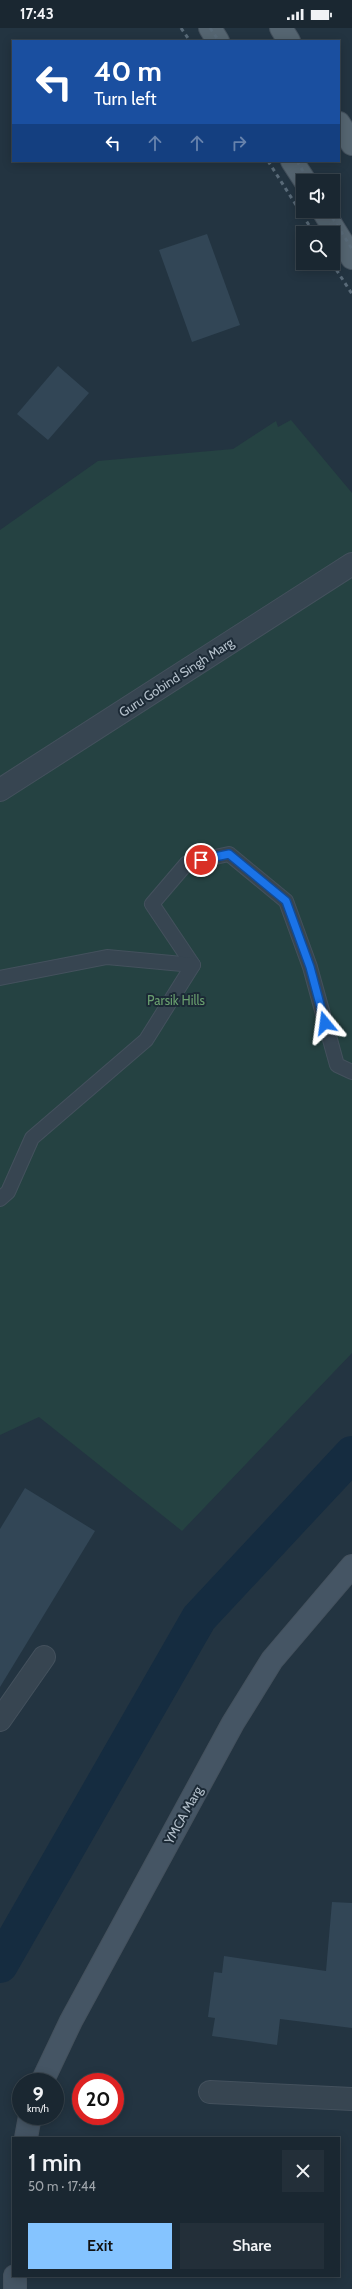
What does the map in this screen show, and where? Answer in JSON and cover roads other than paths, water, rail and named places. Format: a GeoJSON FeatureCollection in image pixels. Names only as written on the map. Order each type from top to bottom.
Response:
{"type":"FeatureCollection","features":[{"type":"Feature","properties":{"kind":"main road"},"geometry":{"type":"LineString","coordinates":[[210,28],[217,40]]}},
{"type":"Feature","properties":{"kind":"main road"},"geometry":{"type":"LineString","coordinates":[[281,28],[288,40]]}},
{"type":"Feature","properties":{"kind":"main road"},"geometry":{"type":"LineString","coordinates":[[340,125],[352,144]]}},
{"type":"Feature","properties":{"kind":"main road"},"geometry":{"type":"LineString","coordinates":[[293,162],[300,174]]}},
{"type":"Feature","properties":{"kind":"main road"},"geometry":{"type":"LineString","coordinates":[[327,218],[352,258]]}},
{"type":"Feature","properties":{"kind":"main road","name":"YMCA Marg"},"geometry":{"type":"LineString","coordinates":[[46,2073],[71,2021],[233,1723],[272,1660],[352,1566]]}},
{"type":"Feature","properties":{"kind":"main road"},"geometry":{"type":"LineString","coordinates":[[26,2137],[28,2125]]}},
{"type":"Feature","properties":{"kind":"main road"},"geometry":{"type":"LineString","coordinates":[[15,2277],[15,2289]]}},
{"type":"Feature","properties":{"kind":"street","name":"Guru Gobind Singh Marg"},"geometry":{"type":"LineString","coordinates":[[0,790],[352,564]]}},
{"type":"Feature","properties":{"kind":"street"},"geometry":{"type":"LineString","coordinates":[[0,1720],[44,1657]]}},
{"type":"Feature","properties":{"kind":"street"},"geometry":{"type":"LineString","coordinates":[[210,2092],[352,2099]]}},
{"type":"Feature","properties":{"kind":"lane"},"geometry":{"type":"LineString","coordinates":[[193,965],[152,904],[187,863],[229,854],[286,901],[310,967],[337,1065],[352,1072]]}},
{"type":"Feature","properties":{"kind":"lane"},"geometry":{"type":"LineString","coordinates":[[0,978],[107,957],[193,965]]}},
{"type":"Feature","properties":{"kind":"lane"},"geometry":{"type":"LineString","coordinates":[[0,1199],[8,1192],[32,1138],[146,1040],[193,965]]}},
{"type":"Feature","properties":{"kind":"waterway"},"geometry":{"type":"LineString","coordinates":[[0,1965],[199,1618],[352,1454]]}},
{"type":"Feature","properties":{"kind":"railway"},"geometry":{"type":"LineString","coordinates":[[181,28],[189,40]]}},
{"type":"Feature","properties":{"kind":"railway"},"geometry":{"type":"LineString","coordinates":[[210,28],[218,40]]}},
{"type":"Feature","properties":{"kind":"railway"},"geometry":{"type":"LineString","coordinates":[[269,162],[310,226]]}},
{"type":"Feature","properties":{"kind":"railway"},"geometry":{"type":"LineString","coordinates":[[298,162],[305,174]]}},
{"type":"Feature","properties":{"kind":"railway"},"geometry":{"type":"LineString","coordinates":[[332,218],[352,249]]}},
{"type":"Feature","properties":{"kind":"railway"},"geometry":{"type":"LineString","coordinates":[[337,270],[352,294]]}},
{"type":"Feature","properties":{"kind":"park label","name":"Parsik Hills"},"geometry":{"type":"Point","coordinates":[176,1000]}}]}
